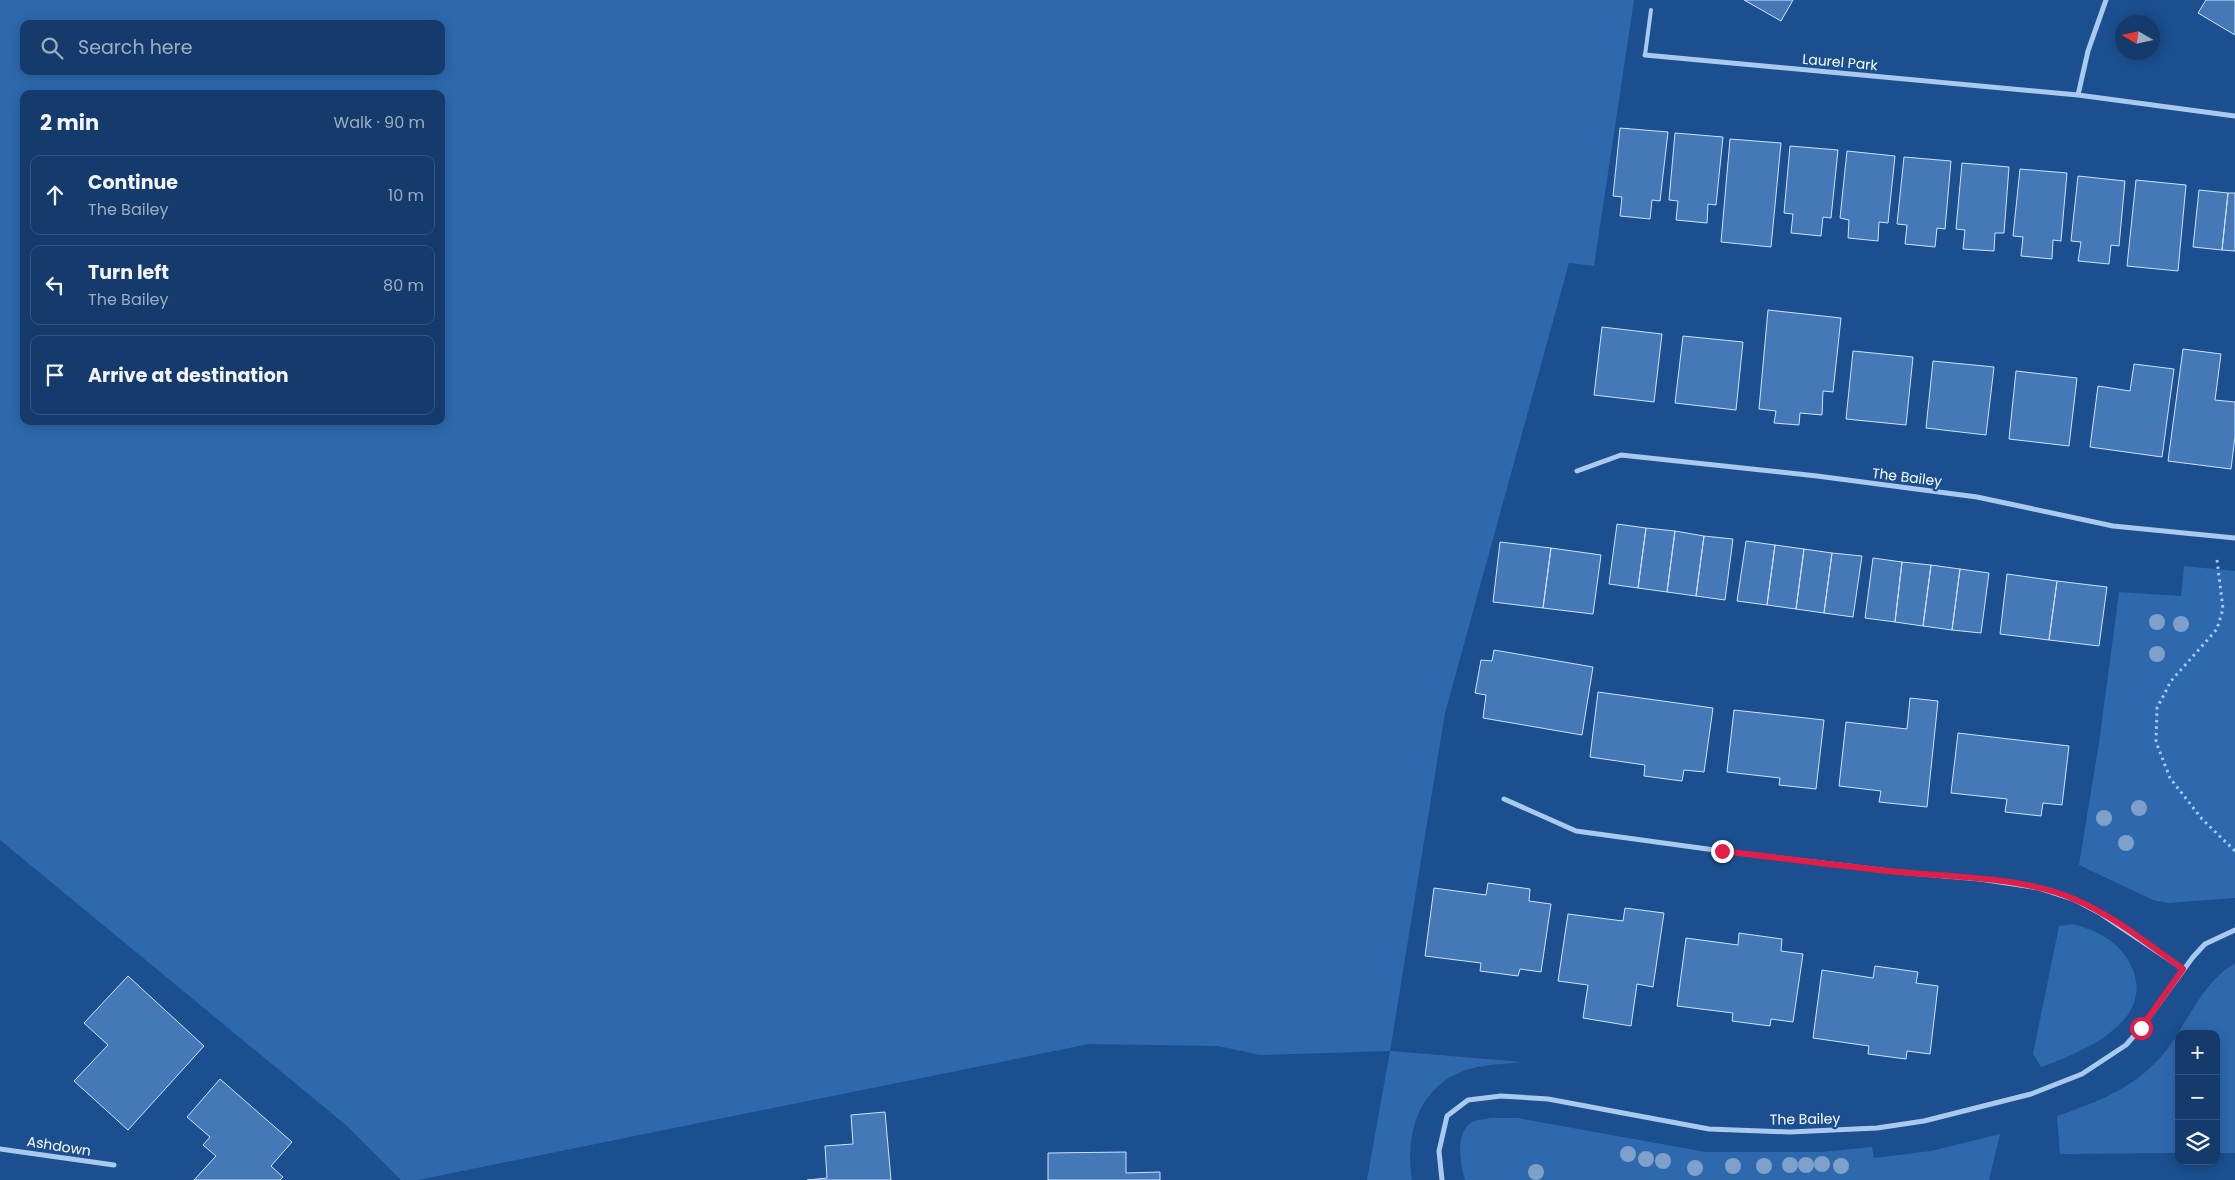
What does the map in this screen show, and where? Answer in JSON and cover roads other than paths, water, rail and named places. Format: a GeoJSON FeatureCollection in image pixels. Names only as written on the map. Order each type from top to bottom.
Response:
{"type":"FeatureCollection","features":[{"type":"Feature","properties":{"kind":"street"},"geometry":{"type":"LineString","coordinates":[[2078,95],[2088,51],[2106,0]]}},
{"type":"Feature","properties":{"kind":"street","name":"Laurel Park"},"geometry":{"type":"LineString","coordinates":[[1645,55],[2078,95],[2235,116]]}},
{"type":"Feature","properties":{"kind":"street","name":"The Bailey"},"geometry":{"type":"LineString","coordinates":[[1577,471],[1621,455],[1817,476],[1977,497],[2113,526],[2235,538]]}},
{"type":"Feature","properties":{"kind":"street"},"geometry":{"type":"LineString","coordinates":[[1504,799],[1576,831],[1879,870],[1980,879],[2039,888],[2073,899],[2098,912],[2183,969]]}},
{"type":"Feature","properties":{"kind":"street","name":"The Bailey"},"geometry":{"type":"LineString","coordinates":[[1442,1180],[1439,1152],[1447,1116],[1468,1100],[1501,1096],[1548,1099],[1709,1129],[1790,1132],[1877,1128],[1924,1121],[2031,1094],[2082,1074],[2126,1045],[2141,1028],[2183,969],[2205,944],[2235,930]]}},
{"type":"Feature","properties":{"kind":"street","name":"Ashdown"},"geometry":{"type":"LineString","coordinates":[[0,1149],[114,1165]]}},
{"type":"Feature","properties":{"kind":"lane","name":"Laurel Park"},"geometry":{"type":"LineString","coordinates":[[1645,55],[1651,10]]}}]}
